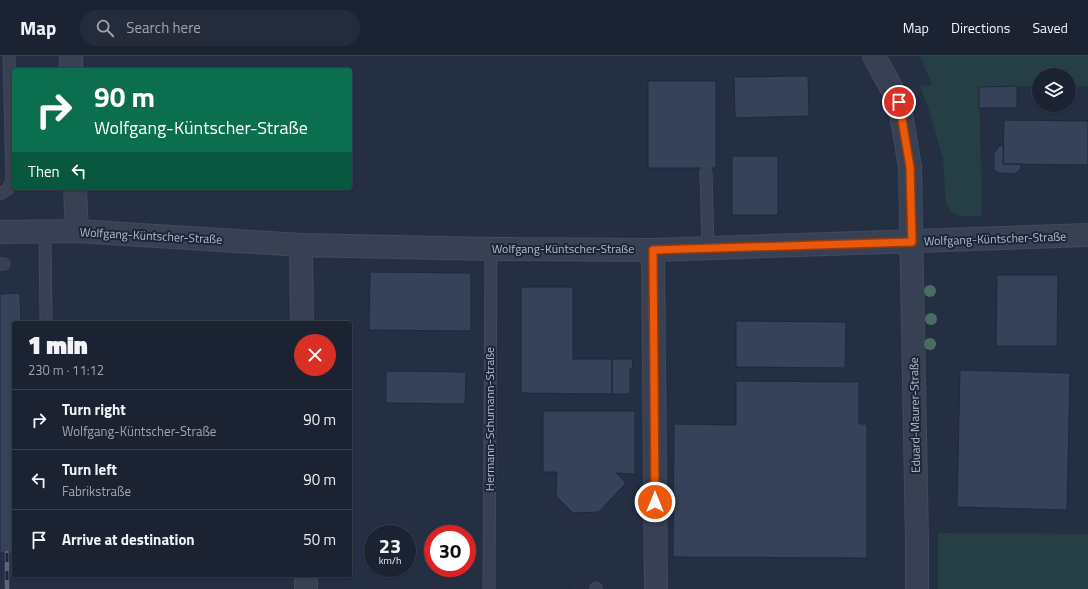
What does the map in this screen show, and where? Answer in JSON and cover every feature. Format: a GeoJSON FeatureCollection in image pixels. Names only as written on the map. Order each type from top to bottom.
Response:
{"type":"FeatureCollection","features":[{"type":"Feature","properties":{"kind":"street"},"geometry":{"type":"LineString","coordinates":[[71,56],[71,68]]}},
{"type":"Feature","properties":{"kind":"street","name":"Eduard-Maurer-Straße"},"geometry":{"type":"LineString","coordinates":[[874,56],[899,102],[910,167],[917,589]]}},
{"type":"Feature","properties":{"kind":"street"},"geometry":{"type":"LineString","coordinates":[[75,190],[76,232]]}},
{"type":"Feature","properties":{"kind":"street","name":"Wolfgang-Küntscher-Straße"},"geometry":{"type":"LineString","coordinates":[[0,232],[76,232],[301,245],[653,250],[1088,235]]}},
{"type":"Feature","properties":{"kind":"street"},"geometry":{"type":"LineString","coordinates":[[301,245],[302,321]]}},
{"type":"Feature","properties":{"kind":"street"},"geometry":{"type":"LineString","coordinates":[[653,250],[656,589]]}},
{"type":"Feature","properties":{"kind":"street"},"geometry":{"type":"LineString","coordinates":[[306,577],[306,589]]}},
{"type":"Feature","properties":{"kind":"lane"},"geometry":{"type":"LineString","coordinates":[[0,194],[8,189],[12,181],[9,56]]}},
{"type":"Feature","properties":{"kind":"lane"},"geometry":{"type":"LineString","coordinates":[[706,172],[708,248]]}},
{"type":"Feature","properties":{"kind":"lane"},"geometry":{"type":"LineString","coordinates":[[45,231],[46,321]]}},
{"type":"Feature","properties":{"kind":"lane","name":"Hermann-Schumann-Straße"},"geometry":{"type":"LineString","coordinates":[[489,589],[491,248]]}},
{"type":"Feature","properties":{"kind":"green space"},"geometry":{"type":"Polygon","coordinates":[[[920,56],[1088,56],[1088,86],[1076,86],[1076,68],[1032,68],[1032,86],[979,87],[982,216],[960,216],[952,212],[946,204],[943,159],[930,113],[920,86],[932,85],[920,56]]]}},
{"type":"Feature","properties":{"kind":"green space"},"geometry":{"type":"Polygon","coordinates":[[[938,533],[1088,534],[1088,589],[938,589],[938,533]]]}},
{"type":"Feature","properties":{"kind":"building"},"geometry":{"type":"Polygon","coordinates":[[[808,76],[809,116],[735,118],[734,77],[808,76]]]}},
{"type":"Feature","properties":{"kind":"building"},"geometry":{"type":"Polygon","coordinates":[[[648,81],[716,81],[716,168],[648,168],[648,81]]]}},
{"type":"Feature","properties":{"kind":"building"},"geometry":{"type":"Polygon","coordinates":[[[1017,86],[1017,108],[979,108],[979,87],[1017,86]]]}},
{"type":"Feature","properties":{"kind":"building"},"geometry":{"type":"Polygon","coordinates":[[[1004,120],[1088,121],[1088,165],[1003,164],[1004,120]]]}},
{"type":"Feature","properties":{"kind":"building"},"geometry":{"type":"Polygon","coordinates":[[[999,146],[1004,146],[1003,164],[1021,164],[1021,169],[1015,174],[999,173],[994,170],[994,153],[999,146]]]}},
{"type":"Feature","properties":{"kind":"building"},"geometry":{"type":"Polygon","coordinates":[[[732,156],[778,156],[778,215],[732,215],[732,156]]]}},
{"type":"Feature","properties":{"kind":"building"},"geometry":{"type":"Polygon","coordinates":[[[370,272],[471,273],[471,331],[369,330],[370,272]]]}},
{"type":"Feature","properties":{"kind":"building"},"geometry":{"type":"Polygon","coordinates":[[[997,275],[1058,275],[1057,346],[996,346],[997,275]]]}},
{"type":"Feature","properties":{"kind":"building"},"geometry":{"type":"Polygon","coordinates":[[[521,287],[573,287],[573,359],[612,359],[612,394],[521,393],[521,287]]]}},
{"type":"Feature","properties":{"kind":"building"},"geometry":{"type":"Polygon","coordinates":[[[20,293],[21,321],[12,321],[12,553],[0,553],[0,294],[20,293]]]}},
{"type":"Feature","properties":{"kind":"building"},"geometry":{"type":"Polygon","coordinates":[[[736,321],[846,322],[845,368],[736,367],[736,321]]]}},
{"type":"Feature","properties":{"kind":"building"},"geometry":{"type":"Polygon","coordinates":[[[612,359],[633,359],[632,369],[630,369],[630,394],[612,394],[612,359]]]}},
{"type":"Feature","properties":{"kind":"building"},"geometry":{"type":"Polygon","coordinates":[[[960,370],[1070,373],[1067,510],[957,507],[960,370]]]}},
{"type":"Feature","properties":{"kind":"building"},"geometry":{"type":"Polygon","coordinates":[[[386,371],[466,372],[465,404],[386,403],[386,371]]]}},
{"type":"Feature","properties":{"kind":"building"},"geometry":{"type":"Polygon","coordinates":[[[736,381],[859,382],[859,424],[867,424],[867,558],[673,557],[674,424],[736,425],[736,381]]]}},
{"type":"Feature","properties":{"kind":"building"},"geometry":{"type":"Polygon","coordinates":[[[543,411],[635,411],[635,474],[616,473],[626,483],[599,512],[573,513],[556,496],[557,472],[543,472],[543,411]]]}},
{"type":"Feature","properties":{"kind":"building"},"geometry":{"type":"Polygon","coordinates":[[[570,588],[570,589],[529,589],[570,588]]]}},
{"type":"Feature","properties":{"kind":"railway"},"geometry":{"type":"LineString","coordinates":[[7,553],[7,589]]}},
{"type":"Feature","properties":{"kind":"route"},"geometry":{"type":"LineString","coordinates":[[655,502],[653,250],[912,242],[910,167],[899,102]]}}]}
